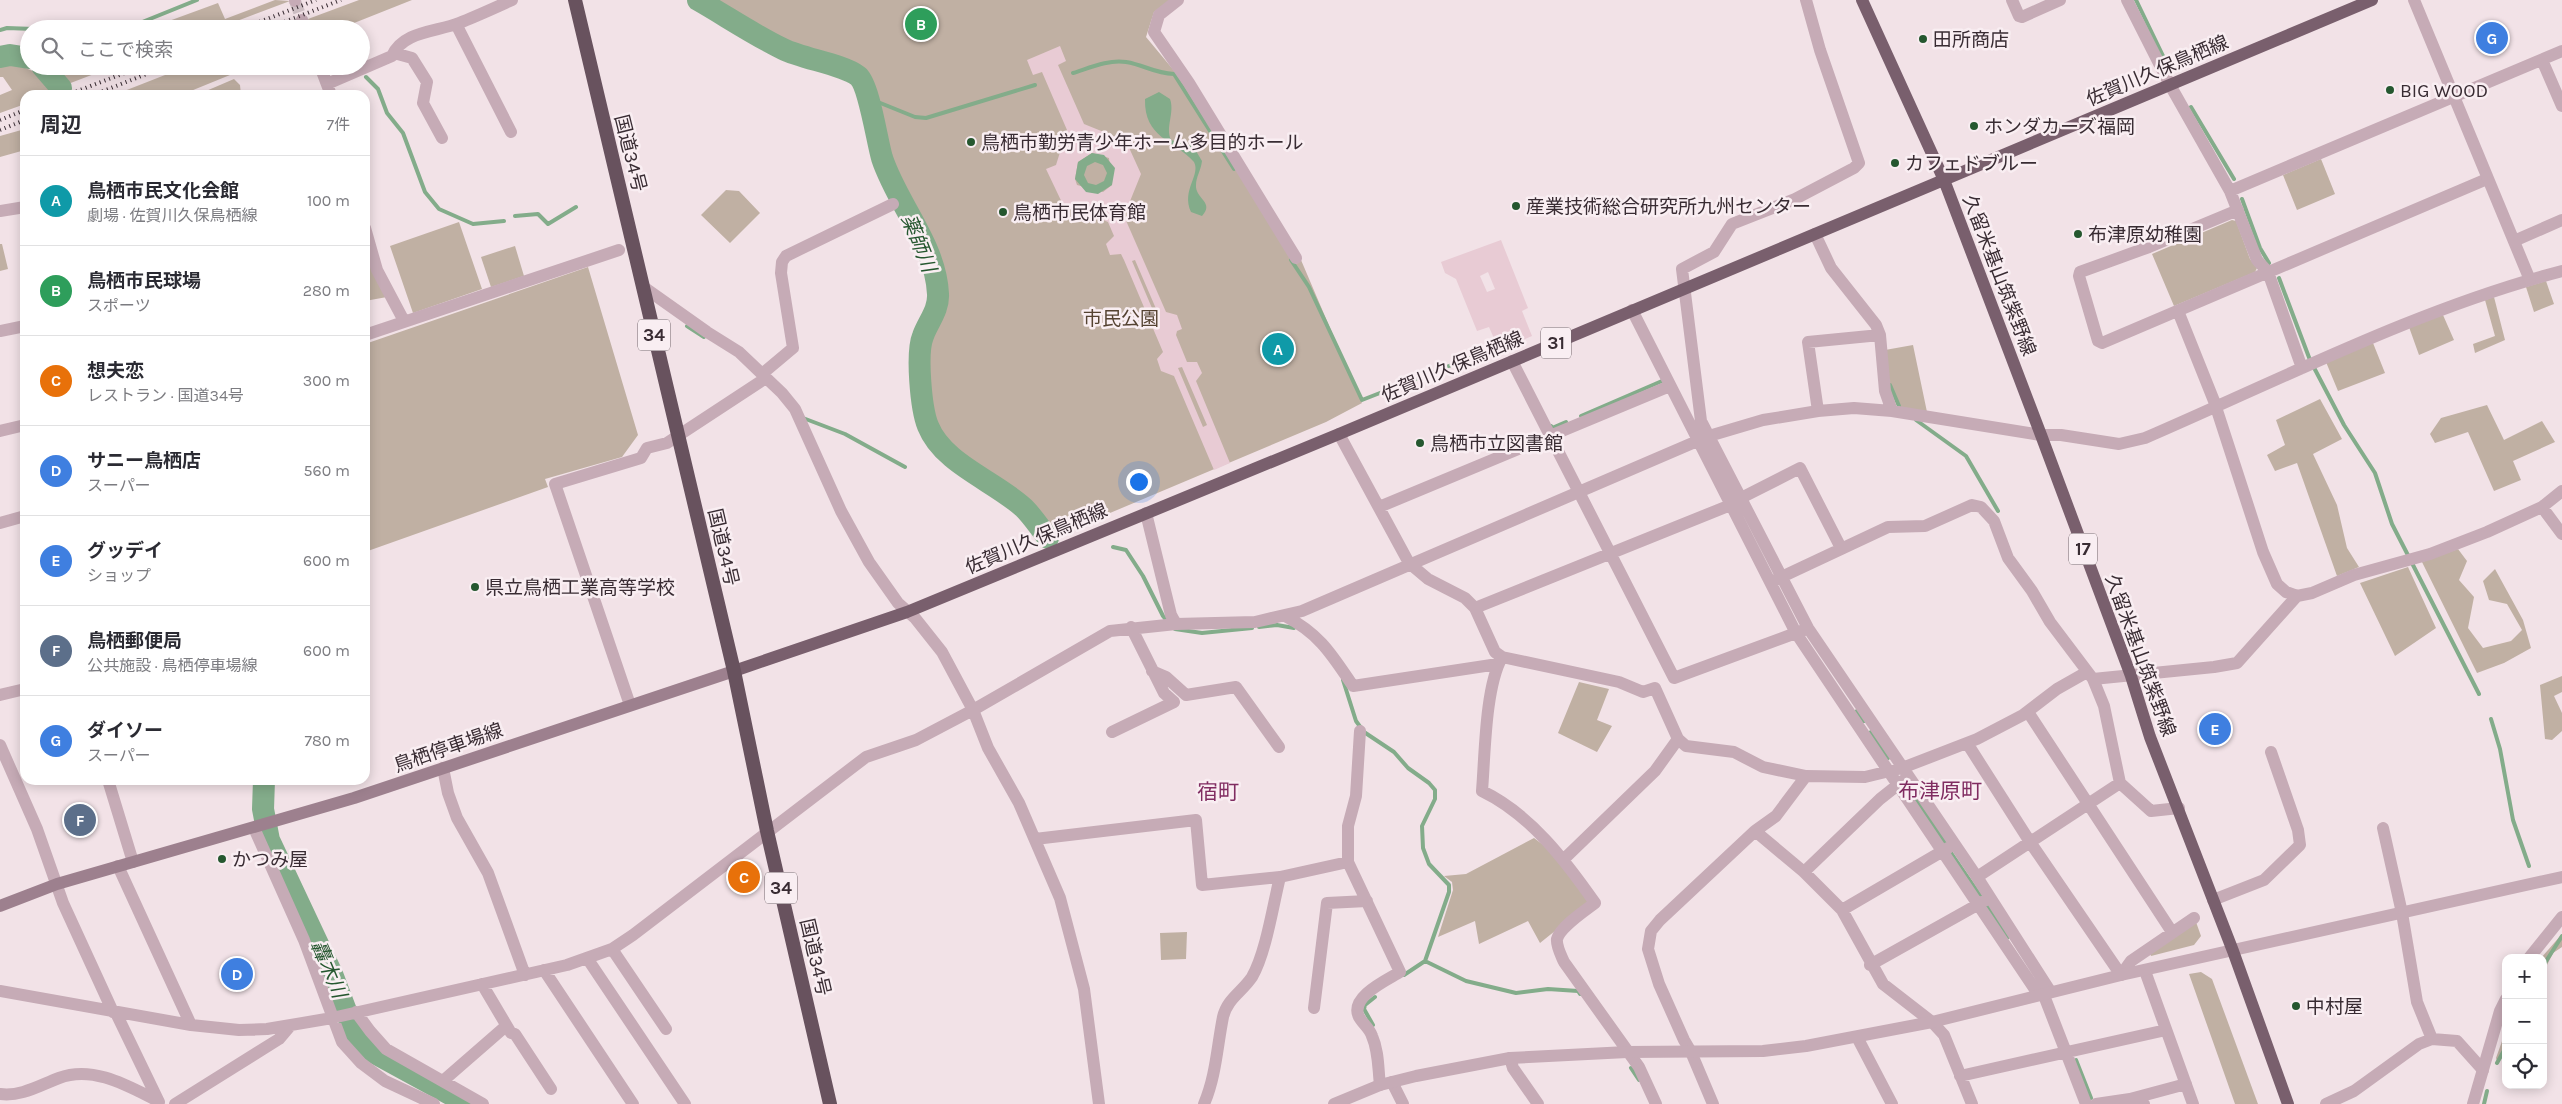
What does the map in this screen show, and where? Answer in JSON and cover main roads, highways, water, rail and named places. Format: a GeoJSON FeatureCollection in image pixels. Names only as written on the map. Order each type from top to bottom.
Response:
{"type":"FeatureCollection","features":[{"type":"Feature","properties":{"kind":"highway","name":"国道34号"},"geometry":{"type":"LineString","coordinates":[[575,0],[734,670],[768,831],[830,1104]]}},
{"type":"Feature","properties":{"kind":"main road","name":"久留米基山筑紫野線"},"geometry":{"type":"LineString","coordinates":[[1862,0],[1944,180],[2041,435],[2130,676],[2150,737],[2233,951],[2288,1104]]}},
{"type":"Feature","properties":{"kind":"main road","name":"佐賀川久保鳥栖線"},"geometry":{"type":"LineString","coordinates":[[734,670],[907,612],[1339,434],[2372,0]]}},
{"type":"Feature","properties":{"kind":"main road","name":"鳥栖停車場線"},"geometry":{"type":"LineString","coordinates":[[0,906],[58,884],[278,821],[443,768],[734,670]]}},
{"type":"Feature","properties":{"kind":"waterway"},"geometry":{"type":"LineString","coordinates":[[147,20],[197,0]]}},
{"type":"Feature","properties":{"kind":"waterway","name":"薬師川"},"geometry":{"type":"LineString","coordinates":[[698,0],[751,32],[791,53],[842,68],[858,76],[862,81],[869,101],[882,158],[931,259],[936,276],[937,305],[923,336],[920,355],[921,395],[928,426],[935,439],[945,451],[957,462],[1024,508],[1048,538]]}},
{"type":"Feature","properties":{"kind":"waterway"},"geometry":{"type":"LineString","coordinates":[[2136,0],[2165,60]]}},
{"type":"Feature","properties":{"kind":"waterway"},"geometry":{"type":"LineString","coordinates":[[0,30],[20,28]]}},
{"type":"Feature","properties":{"kind":"waterway","name":"轟木川"},"geometry":{"type":"LineString","coordinates":[[0,57],[10,55],[20,57]]}},
{"type":"Feature","properties":{"kind":"waterway"},"geometry":{"type":"LineString","coordinates":[[1073,73],[1119,61],[1174,74],[1234,169]]}},
{"type":"Feature","properties":{"kind":"waterway","name":"轟木川"},"geometry":{"type":"LineString","coordinates":[[50,75],[61,88]]}},
{"type":"Feature","properties":{"kind":"waterway"},"geometry":{"type":"LineString","coordinates":[[366,77],[378,89],[387,113],[403,133],[425,192],[439,209],[473,224],[504,221]]}},
{"type":"Feature","properties":{"kind":"waterway"},"geometry":{"type":"LineString","coordinates":[[868,98],[915,117],[926,118],[1035,85]]}},
{"type":"Feature","properties":{"kind":"waterway"},"geometry":{"type":"LineString","coordinates":[[2191,107],[2234,179]]}},
{"type":"Feature","properties":{"kind":"waterway"},"geometry":{"type":"LineString","coordinates":[[2242,199],[2260,248],[2269,263]]}},
{"type":"Feature","properties":{"kind":"waterway"},"geometry":{"type":"LineString","coordinates":[[515,216],[538,214],[548,224],[576,207]]}},
{"type":"Feature","properties":{"kind":"waterway"},"geometry":{"type":"LineString","coordinates":[[1291,260],[1309,287],[1362,400],[1495,348]]}},
{"type":"Feature","properties":{"kind":"waterway"},"geometry":{"type":"LineString","coordinates":[[2279,278],[2310,360],[2344,425],[2375,473],[2392,524],[2479,694]]}},
{"type":"Feature","properties":{"kind":"waterway"},"geometry":{"type":"LineString","coordinates":[[687,326],[704,337]]}},
{"type":"Feature","properties":{"kind":"waterway"},"geometry":{"type":"LineString","coordinates":[[1581,416],[1662,381]]}},
{"type":"Feature","properties":{"kind":"waterway"},"geometry":{"type":"LineString","coordinates":[[1890,385],[1899,406]]}},
{"type":"Feature","properties":{"kind":"waterway"},"geometry":{"type":"LineString","coordinates":[[803,418],[845,434],[905,467]]}},
{"type":"Feature","properties":{"kind":"waterway"},"geometry":{"type":"LineString","coordinates":[[1916,420],[1966,456],[1998,511]]}},
{"type":"Feature","properties":{"kind":"waterway"},"geometry":{"type":"LineString","coordinates":[[1551,426],[1552,428],[1566,422]]}},
{"type":"Feature","properties":{"kind":"waterway"},"geometry":{"type":"LineString","coordinates":[[1113,547],[1126,550],[1143,576],[1163,616],[1168,622]]}},
{"type":"Feature","properties":{"kind":"waterway"},"geometry":{"type":"LineString","coordinates":[[1259,627],[1277,625],[1294,628]]}},
{"type":"Feature","properties":{"kind":"waterway"},"geometry":{"type":"LineString","coordinates":[[1175,629],[1202,633],[1252,628]]}},
{"type":"Feature","properties":{"kind":"waterway"},"geometry":{"type":"LineString","coordinates":[[1343,680],[1356,721],[1364,732],[1394,752],[1408,768],[1429,783],[1435,790],[1435,799],[1422,826],[1423,848],[1429,864],[1449,885],[1449,892],[1425,961],[1404,975]]}},
{"type":"Feature","properties":{"kind":"waterway"},"geometry":{"type":"LineString","coordinates":[[1857,711],[1864,721]]}},
{"type":"Feature","properties":{"kind":"waterway"},"geometry":{"type":"LineString","coordinates":[[2491,719],[2500,749],[2513,820],[2529,866]]}},
{"type":"Feature","properties":{"kind":"waterway"},"geometry":{"type":"LineString","coordinates":[[1871,732],[1888,758]]}},
{"type":"Feature","properties":{"kind":"waterway","name":"轟木川"},"geometry":{"type":"LineString","coordinates":[[264,785],[263,809],[269,840],[332,974],[354,1032],[373,1052],[468,1104]]}},
{"type":"Feature","properties":{"kind":"waterway"},"geometry":{"type":"LineString","coordinates":[[1907,787],[1946,844]]}},
{"type":"Feature","properties":{"kind":"waterway"},"geometry":{"type":"LineString","coordinates":[[1951,853],[1981,897]]}},
{"type":"Feature","properties":{"kind":"waterway"},"geometry":{"type":"LineString","coordinates":[[1987,905],[2008,937]]}},
{"type":"Feature","properties":{"kind":"waterway"},"geometry":{"type":"LineString","coordinates":[[2547,960],[2562,936]]}},
{"type":"Feature","properties":{"kind":"waterway"},"geometry":{"type":"LineString","coordinates":[[1425,961],[1466,981],[1516,993],[1548,989],[1578,991],[1580,994]]}},
{"type":"Feature","properties":{"kind":"waterway"},"geometry":{"type":"LineString","coordinates":[[1373,1025],[1364,1009],[1365,1005],[1375,997]]}},
{"type":"Feature","properties":{"kind":"waterway"},"geometry":{"type":"LineString","coordinates":[[2497,1063],[2502,1054]]}},
{"type":"Feature","properties":{"kind":"waterway"},"geometry":{"type":"LineString","coordinates":[[2076,1060],[2091,1098]]}},
{"type":"Feature","properties":{"kind":"waterway"},"geometry":{"type":"LineString","coordinates":[[1631,1068],[1639,1080]]}},
{"type":"Feature","properties":{"kind":"waterway"},"geometry":{"type":"LineString","coordinates":[[2484,1104],[2487,1091]]}},
{"type":"Feature","properties":{"kind":"tunnel"},"geometry":{"type":"LineString","coordinates":[[295,1],[302,20]]}},
{"type":"Feature","properties":{"kind":"railway"},"geometry":{"type":"LineString","coordinates":[[264,20],[316,0]]}},
{"type":"Feature","properties":{"kind":"railway"},"geometry":{"type":"LineString","coordinates":[[289,20],[341,0]]}},
{"type":"Feature","properties":{"kind":"railway"},"geometry":{"type":"LineString","coordinates":[[80,90],[119,75]]}},
{"type":"Feature","properties":{"kind":"railway"},"geometry":{"type":"LineString","coordinates":[[106,90],[144,75]]}},
{"type":"Feature","properties":{"kind":"railway"},"geometry":{"type":"LineString","coordinates":[[0,120],[20,112]]}},
{"type":"Feature","properties":{"kind":"railway"},"geometry":{"type":"LineString","coordinates":[[0,130],[20,122]]}},
{"type":"Feature","properties":{"kind":"place","name":"鳥栖市民球場"},"geometry":{"type":"Point","coordinates":[921,24]}},
{"type":"Feature","properties":{"kind":"place","name":"ダイソー"},"geometry":{"type":"Point","coordinates":[2492,38]}},
{"type":"Feature","properties":{"kind":"place","name":"田所商店"},"geometry":{"type":"Point","coordinates":[1923,39]}},
{"type":"Feature","properties":{"kind":"place","name":"BIG WOOD"},"geometry":{"type":"Point","coordinates":[2390,90]}},
{"type":"Feature","properties":{"kind":"place","name":"ホンダカーズ福岡"},"geometry":{"type":"Point","coordinates":[1974,126]}},
{"type":"Feature","properties":{"kind":"place","name":"鳥栖市勤労青少年ホーム多目的ホール"},"geometry":{"type":"Point","coordinates":[971,142]}},
{"type":"Feature","properties":{"kind":"place","name":"カフェドブルー"},"geometry":{"type":"Point","coordinates":[1895,163]}},
{"type":"Feature","properties":{"kind":"place","name":"産業技術総合研究所九州センター"},"geometry":{"type":"Point","coordinates":[1516,206]}},
{"type":"Feature","properties":{"kind":"place","name":"鳥栖市民体育館"},"geometry":{"type":"Point","coordinates":[1003,212]}},
{"type":"Feature","properties":{"kind":"place","name":"布津原幼稚園"},"geometry":{"type":"Point","coordinates":[2078,234]}},
{"type":"Feature","properties":{"kind":"place","name":"鳥栖市民文化会館"},"geometry":{"type":"Point","coordinates":[1278,349]}},
{"type":"Feature","properties":{"kind":"place","name":"鳥栖市立図書館"},"geometry":{"type":"Point","coordinates":[1420,443]}},
{"type":"Feature","properties":{"kind":"place","name":"県立鳥栖工業高等学校"},"geometry":{"type":"Point","coordinates":[475,587]}},
{"type":"Feature","properties":{"kind":"place","name":"グッデイ"},"geometry":{"type":"Point","coordinates":[2215,729]}},
{"type":"Feature","properties":{"kind":"place","name":"鳥栖郵便局"},"geometry":{"type":"Point","coordinates":[80,820]}},
{"type":"Feature","properties":{"kind":"place","name":"かつみ屋"},"geometry":{"type":"Point","coordinates":[222,859]}},
{"type":"Feature","properties":{"kind":"place","name":"想夫恋"},"geometry":{"type":"Point","coordinates":[744,877]}},
{"type":"Feature","properties":{"kind":"place","name":"サニー鳥栖店"},"geometry":{"type":"Point","coordinates":[237,974]}},
{"type":"Feature","properties":{"kind":"place","name":"中村屋"},"geometry":{"type":"Point","coordinates":[2296,1006]}},
{"type":"Feature","properties":{"kind":"district","name":"布津原町"},"geometry":{"type":"Point","coordinates":[1940,791]}},
{"type":"Feature","properties":{"kind":"district","name":"宿町"},"geometry":{"type":"Point","coordinates":[1218,792]}},
{"type":"Feature","properties":{"kind":"park label","name":"市民公園"},"geometry":{"type":"Point","coordinates":[1121,318]}}]}
